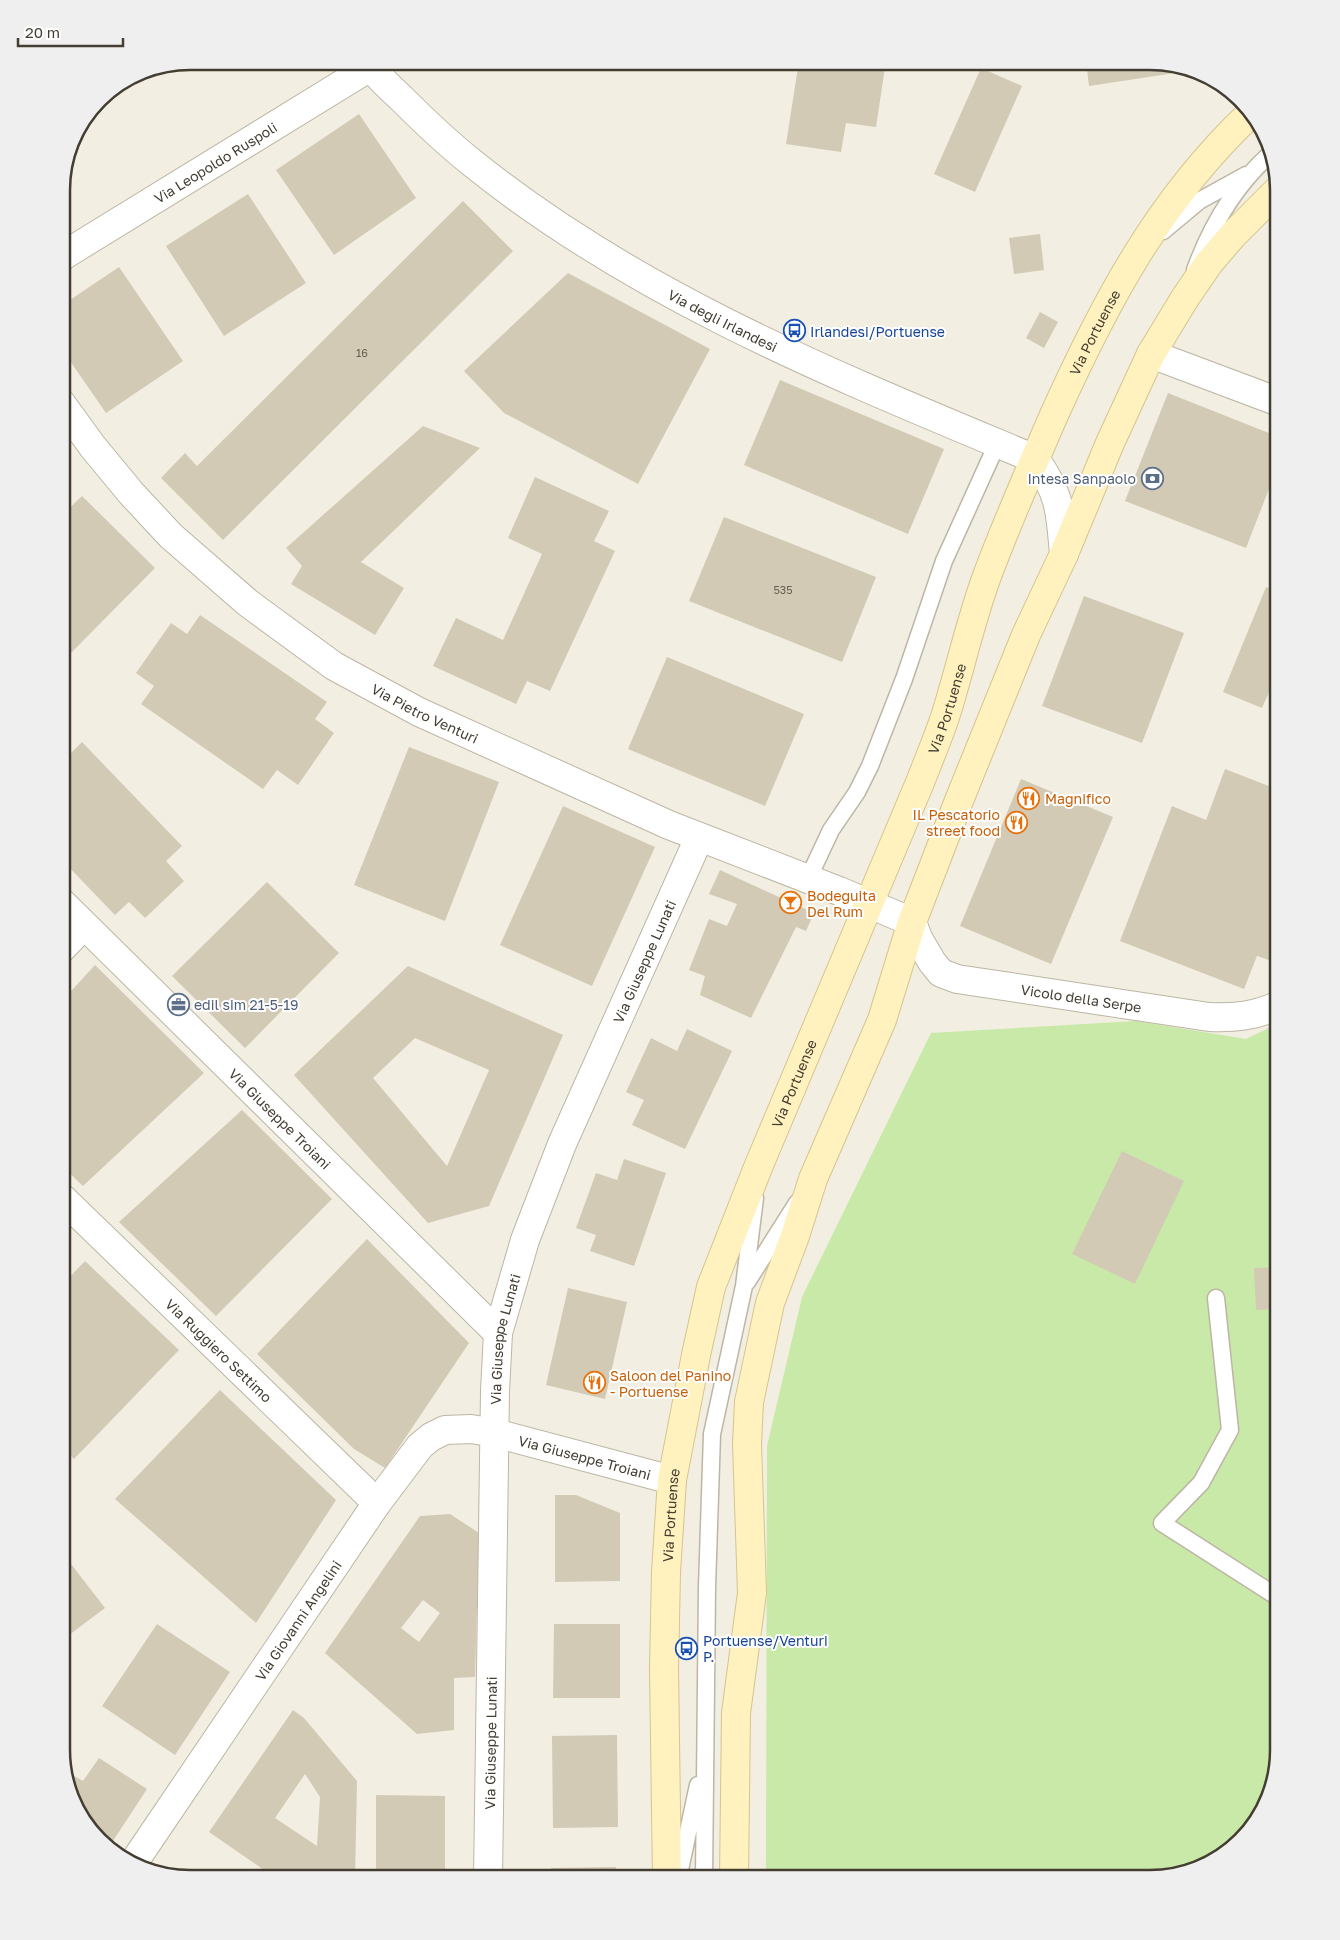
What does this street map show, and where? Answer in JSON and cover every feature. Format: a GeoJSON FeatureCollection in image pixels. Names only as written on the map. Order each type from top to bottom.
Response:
{"type":"FeatureCollection","features":[{"type":"Feature","properties":{"kind":"main road","name":"Via Portuense"},"geometry":{"type":"LineString","coordinates":[[667,1870],[664,1651],[666,1572],[672,1480],[696,1355],[712,1287],[945,717],[965,643],[987,576],[1034,460],[1079,361],[1136,254],[1176,197],[1207,158],[1246,118]]}},
{"type":"Feature","properties":{"kind":"main road","name":"Via Portuense"},"geometry":{"type":"LineString","coordinates":[[734,1870],[736,1713],[752,1593],[747,1444],[749,1402],[770,1303],[795,1236],[812,1179],[882,1020],[912,922],[961,794],[1026,635],[1064,554],[1110,442],[1151,354],[1185,298],[1209,263],[1233,235],[1270,198]]}},
{"type":"Feature","properties":{"kind":"street","name":"Via Leopoldo Ruspoli"},"geometry":{"type":"LineString","coordinates":[[70,252],[358,70]]}},
{"type":"Feature","properties":{"kind":"street","name":"Via degli Irlandesi"},"geometry":{"type":"LineString","coordinates":[[374,70],[432,129],[486,174],[527,204],[645,280],[784,352],[1034,460]]}},
{"type":"Feature","properties":{"kind":"street"},"geometry":{"type":"LineString","coordinates":[[1151,354],[1270,399]]}},
{"type":"Feature","properties":{"kind":"street","name":"Via Pietro Venturi"},"geometry":{"type":"LineString","coordinates":[[70,414],[93,447],[131,493],[171,536],[248,603],[334,666],[419,712],[699,838],[808,879],[912,922]]}},
{"type":"Feature","properties":{"kind":"street"},"geometry":{"type":"LineString","coordinates":[[1034,460],[1047,477],[1057,499],[1061,515],[1064,554]]}},
{"type":"Feature","properties":{"kind":"street","name":"Via Giuseppe Lunati"},"geometry":{"type":"LineString","coordinates":[[488,1870],[498,1333],[525,1240],[562,1144],[699,838]]}},
{"type":"Feature","properties":{"kind":"street","name":"Via Giuseppe Troiani"},"geometry":{"type":"LineString","coordinates":[[70,911],[498,1333]]}},
{"type":"Feature","properties":{"kind":"street","name":"Vicolo della Serpe"},"geometry":{"type":"LineString","coordinates":[[912,922],[918,938],[932,962],[941,973],[957,979],[1209,1017],[1235,1018],[1270,1008]]}},
{"type":"Feature","properties":{"kind":"street"},"geometry":{"type":"LineString","coordinates":[[70,940],[84,925]]}},
{"type":"Feature","properties":{"kind":"street","name":"Via Ruggiero Settimo"},"geometry":{"type":"LineString","coordinates":[[70,1206],[377,1503]]}},
{"type":"Feature","properties":{"kind":"street","name":"Via Giovanni Angelini"},"geometry":{"type":"LineString","coordinates":[[137,1858],[377,1503],[420,1446],[437,1434],[457,1428],[495,1433]]}},
{"type":"Feature","properties":{"kind":"street","name":"Via Giuseppe Troiani"},"geometry":{"type":"LineString","coordinates":[[495,1433],[672,1480]]}},
{"type":"Feature","properties":{"kind":"lane","name":"Via Portuense"},"geometry":{"type":"LineString","coordinates":[[1185,298],[1202,251],[1220,215],[1250,173],[1266,158]]}},
{"type":"Feature","properties":{"kind":"lane","name":"Via Portuense"},"geometry":{"type":"LineString","coordinates":[[1136,254],[1199,201],[1250,173]]}},
{"type":"Feature","properties":{"kind":"lane"},"geometry":{"type":"LineString","coordinates":[[808,879],[831,830],[857,792],[870,766],[904,679],[944,561],[997,444]]}},
{"type":"Feature","properties":{"kind":"lane","name":"Via Portuense"},"geometry":{"type":"LineString","coordinates":[[704,1870],[709,1493],[712,1434],[744,1286],[760,1166]]}},
{"type":"Feature","properties":{"kind":"lane","name":"Via Portuense"},"geometry":{"type":"LineString","coordinates":[[744,1286],[812,1179]]}},
{"type":"Feature","properties":{"kind":"lane"},"geometry":{"type":"LineString","coordinates":[[1216,1298],[1230,1430],[1201,1482],[1162,1523],[1270,1592]]}},
{"type":"Feature","properties":{"kind":"lane","name":"Via Portuense"},"geometry":{"type":"LineString","coordinates":[[680,1870],[705,1751]]}},
{"type":"Feature","properties":{"kind":"green space"},"geometry":{"type":"Polygon","coordinates":[[[1136,1021],[1246,1039],[1270,1027],[1269,1766],[1261,1796],[1254,1810],[1235,1835],[1210,1854],[1181,1866],[1150,1870],[766,1870],[767,1446],[802,1297],[931,1033],[1136,1021]]]}},
{"type":"Feature","properties":{"kind":"building"},"geometry":{"type":"Polygon","coordinates":[[[798,70],[885,70],[876,127],[846,123],[841,152],[786,144],[798,70]]]}},
{"type":"Feature","properties":{"kind":"building"},"geometry":{"type":"Polygon","coordinates":[[[980,70],[986,70],[1022,86],[975,192],[934,174],[980,70]]]}},
{"type":"Feature","properties":{"kind":"building"},"geometry":{"type":"Polygon","coordinates":[[[1087,70],[1158,70],[1176,73],[1089,86],[1087,70]]]}},
{"type":"Feature","properties":{"kind":"building"},"geometry":{"type":"Polygon","coordinates":[[[359,114],[416,198],[334,255],[276,170],[359,114]]]}},
{"type":"Feature","properties":{"kind":"building"},"geometry":{"type":"Polygon","coordinates":[[[248,194],[306,283],[224,336],[166,246],[248,194]]]}},
{"type":"Feature","properties":{"kind":"building"},"geometry":{"type":"Polygon","coordinates":[[[463,201],[513,251],[223,540],[161,478],[185,453],[197,466],[463,201]]]}},
{"type":"Feature","properties":{"kind":"building"},"geometry":{"type":"Polygon","coordinates":[[[1040,234],[1044,270],[1014,274],[1009,238],[1040,234]]]}},
{"type":"Feature","properties":{"kind":"building"},"geometry":{"type":"Polygon","coordinates":[[[119,267],[183,361],[106,413],[70,361],[70,300],[119,267]]]}},
{"type":"Feature","properties":{"kind":"building"},"geometry":{"type":"Polygon","coordinates":[[[568,273],[710,349],[638,484],[504,413],[464,371],[568,273]]]}},
{"type":"Feature","properties":{"kind":"building"},"geometry":{"type":"Polygon","coordinates":[[[1040,312],[1058,322],[1044,348],[1026,338],[1040,312]]]}},
{"type":"Feature","properties":{"kind":"building"},"geometry":{"type":"Polygon","coordinates":[[[780,380],[944,449],[908,534],[744,465],[780,380]]]}},
{"type":"Feature","properties":{"kind":"building"},"geometry":{"type":"Polygon","coordinates":[[[1168,393],[1270,433],[1270,486],[1246,548],[1125,501],[1168,393]]]}},
{"type":"Feature","properties":{"kind":"building"},"geometry":{"type":"Polygon","coordinates":[[[423,426],[480,448],[361,562],[404,588],[375,635],[291,584],[302,566],[286,548],[423,426]]]}},
{"type":"Feature","properties":{"kind":"building"},"geometry":{"type":"Polygon","coordinates":[[[535,477],[609,511],[594,541],[615,551],[550,691],[527,681],[516,704],[433,666],[456,618],[503,640],[542,554],[508,538],[535,477]]]}},
{"type":"Feature","properties":{"kind":"building"},"geometry":{"type":"Polygon","coordinates":[[[82,496],[155,568],[70,654],[70,507],[82,496]]]}},
{"type":"Feature","properties":{"kind":"building"},"geometry":{"type":"Polygon","coordinates":[[[724,517],[876,577],[842,662],[689,601],[724,517]]]}},
{"type":"Feature","properties":{"kind":"building"},"geometry":{"type":"Polygon","coordinates":[[[1266,587],[1270,589],[1270,692],[1262,708],[1223,692],[1266,587]]]}},
{"type":"Feature","properties":{"kind":"building"},"geometry":{"type":"Polygon","coordinates":[[[1084,596],[1184,633],[1142,743],[1042,706],[1084,596]]]}},
{"type":"Feature","properties":{"kind":"building"},"geometry":{"type":"Polygon","coordinates":[[[200,615],[327,702],[315,719],[334,733],[298,785],[277,770],[263,789],[141,704],[154,686],[136,673],[171,623],[187,634],[200,615]]]}},
{"type":"Feature","properties":{"kind":"building"},"geometry":{"type":"Polygon","coordinates":[[[667,657],[804,714],[765,806],[628,749],[667,657]]]}},
{"type":"Feature","properties":{"kind":"building"},"geometry":{"type":"Polygon","coordinates":[[[82,742],[182,846],[166,861],[184,881],[145,918],[129,902],[115,915],[70,868],[70,754],[82,742]]]}},
{"type":"Feature","properties":{"kind":"building"},"geometry":{"type":"Polygon","coordinates":[[[409,747],[499,782],[445,921],[354,885],[409,747]]]}},
{"type":"Feature","properties":{"kind":"building"},"geometry":{"type":"Polygon","coordinates":[[[1225,769],[1270,786],[1270,961],[1257,956],[1244,989],[1120,941],[1172,806],[1206,820],[1225,769]]]}},
{"type":"Feature","properties":{"kind":"building"},"geometry":{"type":"Polygon","coordinates":[[[1021,779],[1113,817],[1051,964],[960,926],[1021,779]]]}},
{"type":"Feature","properties":{"kind":"building"},"geometry":{"type":"Polygon","coordinates":[[[563,806],[655,847],[592,986],[500,945],[563,806]]]}},
{"type":"Feature","properties":{"kind":"building"},"geometry":{"type":"Polygon","coordinates":[[[720,870],[814,913],[806,931],[796,927],[751,1018],[700,995],[705,976],[689,970],[709,919],[727,926],[737,904],[709,894],[720,870]]]}},
{"type":"Feature","properties":{"kind":"building"},"geometry":{"type":"Polygon","coordinates":[[[267,882],[339,953],[245,1048],[172,976],[267,882]]]}},
{"type":"Feature","properties":{"kind":"building"},"geometry":{"type":"Polygon","coordinates":[[[95,965],[204,1073],[83,1186],[70,1174],[70,992],[95,965]]]}},
{"type":"Feature","properties":{"kind":"building"},"geometry":{"type":"Polygon","coordinates":[[[408,966],[563,1035],[489,1206],[428,1223],[294,1075],[408,966]],[[415,1038],[373,1078],[447,1166],[489,1070],[415,1038]]]}},
{"type":"Feature","properties":{"kind":"building"},"geometry":{"type":"Polygon","coordinates":[[[687,1029],[732,1051],[685,1149],[632,1125],[644,1100],[626,1092],[651,1038],[677,1051],[687,1029]]]}},
{"type":"Feature","properties":{"kind":"building"},"geometry":{"type":"Polygon","coordinates":[[[242,1110],[332,1199],[216,1316],[119,1222],[242,1110]]]}},
{"type":"Feature","properties":{"kind":"building"},"geometry":{"type":"Polygon","coordinates":[[[1122,1151],[1184,1181],[1135,1284],[1072,1254],[1122,1151]]]}},
{"type":"Feature","properties":{"kind":"building"},"geometry":{"type":"Polygon","coordinates":[[[624,1159],[666,1173],[634,1266],[590,1251],[596,1235],[576,1228],[596,1173],[617,1180],[624,1159]]]}},
{"type":"Feature","properties":{"kind":"building"},"geometry":{"type":"Polygon","coordinates":[[[367,1239],[469,1343],[385,1468],[354,1449],[257,1354],[367,1239]]]}},
{"type":"Feature","properties":{"kind":"building"},"geometry":{"type":"Polygon","coordinates":[[[85,1261],[179,1350],[74,1459],[70,1455],[70,1277],[85,1261]]]}},
{"type":"Feature","properties":{"kind":"building"},"geometry":{"type":"Polygon","coordinates":[[[1270,1267],[1270,1309],[1256,1310],[1254,1268],[1270,1267]]]}},
{"type":"Feature","properties":{"kind":"building"},"geometry":{"type":"Polygon","coordinates":[[[568,1288],[627,1302],[605,1399],[546,1385],[568,1288]]]}},
{"type":"Feature","properties":{"kind":"building"},"geometry":{"type":"Polygon","coordinates":[[[220,1390],[336,1500],[256,1623],[115,1499],[220,1390]]]}},
{"type":"Feature","properties":{"kind":"building"},"geometry":{"type":"Polygon","coordinates":[[[555,1495],[576,1495],[620,1513],[620,1581],[555,1582],[555,1495]]]}},
{"type":"Feature","properties":{"kind":"building"},"geometry":{"type":"Polygon","coordinates":[[[450,1514],[479,1533],[475,1677],[454,1678],[454,1730],[417,1734],[325,1653],[420,1516],[450,1514]],[[423,1600],[401,1628],[419,1642],[440,1613],[423,1600]]]}},
{"type":"Feature","properties":{"kind":"building"},"geometry":{"type":"Polygon","coordinates":[[[70,1563],[105,1608],[70,1634],[70,1563]]]}},
{"type":"Feature","properties":{"kind":"building"},"geometry":{"type":"Polygon","coordinates":[[[157,1624],[230,1672],[175,1755],[102,1706],[157,1624]]]}},
{"type":"Feature","properties":{"kind":"building"},"geometry":{"type":"Polygon","coordinates":[[[554,1624],[620,1624],[620,1698],[553,1698],[554,1624]]]}},
{"type":"Feature","properties":{"kind":"building"},"geometry":{"type":"Polygon","coordinates":[[[293,1710],[304,1718],[357,1781],[355,1870],[264,1870],[209,1832],[293,1710]],[[305,1774],[275,1818],[317,1846],[320,1797],[305,1774]]]}},
{"type":"Feature","properties":{"kind":"building"},"geometry":{"type":"Polygon","coordinates":[[[617,1735],[618,1827],[553,1828],[552,1736],[617,1735]]]}},
{"type":"Feature","properties":{"kind":"building"},"geometry":{"type":"Polygon","coordinates":[[[99,1758],[147,1789],[113,1841],[100,1829],[86,1810],[73,1777],[83,1781],[99,1758]]]}},
{"type":"Feature","properties":{"kind":"building"},"geometry":{"type":"Polygon","coordinates":[[[376,1795],[445,1796],[445,1870],[376,1870],[376,1795]]]}},
{"type":"Feature","properties":{"kind":"building"},"geometry":{"type":"Polygon","coordinates":[[[616,1867],[616,1870],[551,1870],[551,1868],[616,1867]]]}},
{"type":"Feature","properties":{"kind":"place","name":"Irlandesi/Portuense"},"geometry":{"type":"Point","coordinates":[794,331]}},
{"type":"Feature","properties":{"kind":"place","name":"Intesa Sanpaolo"},"geometry":{"type":"Point","coordinates":[1152,478]}},
{"type":"Feature","properties":{"kind":"place","name":"Magnifico"},"geometry":{"type":"Point","coordinates":[1029,798]}},
{"type":"Feature","properties":{"kind":"place","name":"IL Pescatorio street food"},"geometry":{"type":"Point","coordinates":[1016,822]}},
{"type":"Feature","properties":{"kind":"place","name":"Bodeguita Del Rum"},"geometry":{"type":"Point","coordinates":[791,903]}},
{"type":"Feature","properties":{"kind":"place","name":"edil sim 21-5-19"},"geometry":{"type":"Point","coordinates":[178,1004]}},
{"type":"Feature","properties":{"kind":"place","name":"Saloon del Panino - Portuense"},"geometry":{"type":"Point","coordinates":[594,1383]}},
{"type":"Feature","properties":{"kind":"place","name":"Portuense/Venturi P."},"geometry":{"type":"Point","coordinates":[687,1648]}}]}
